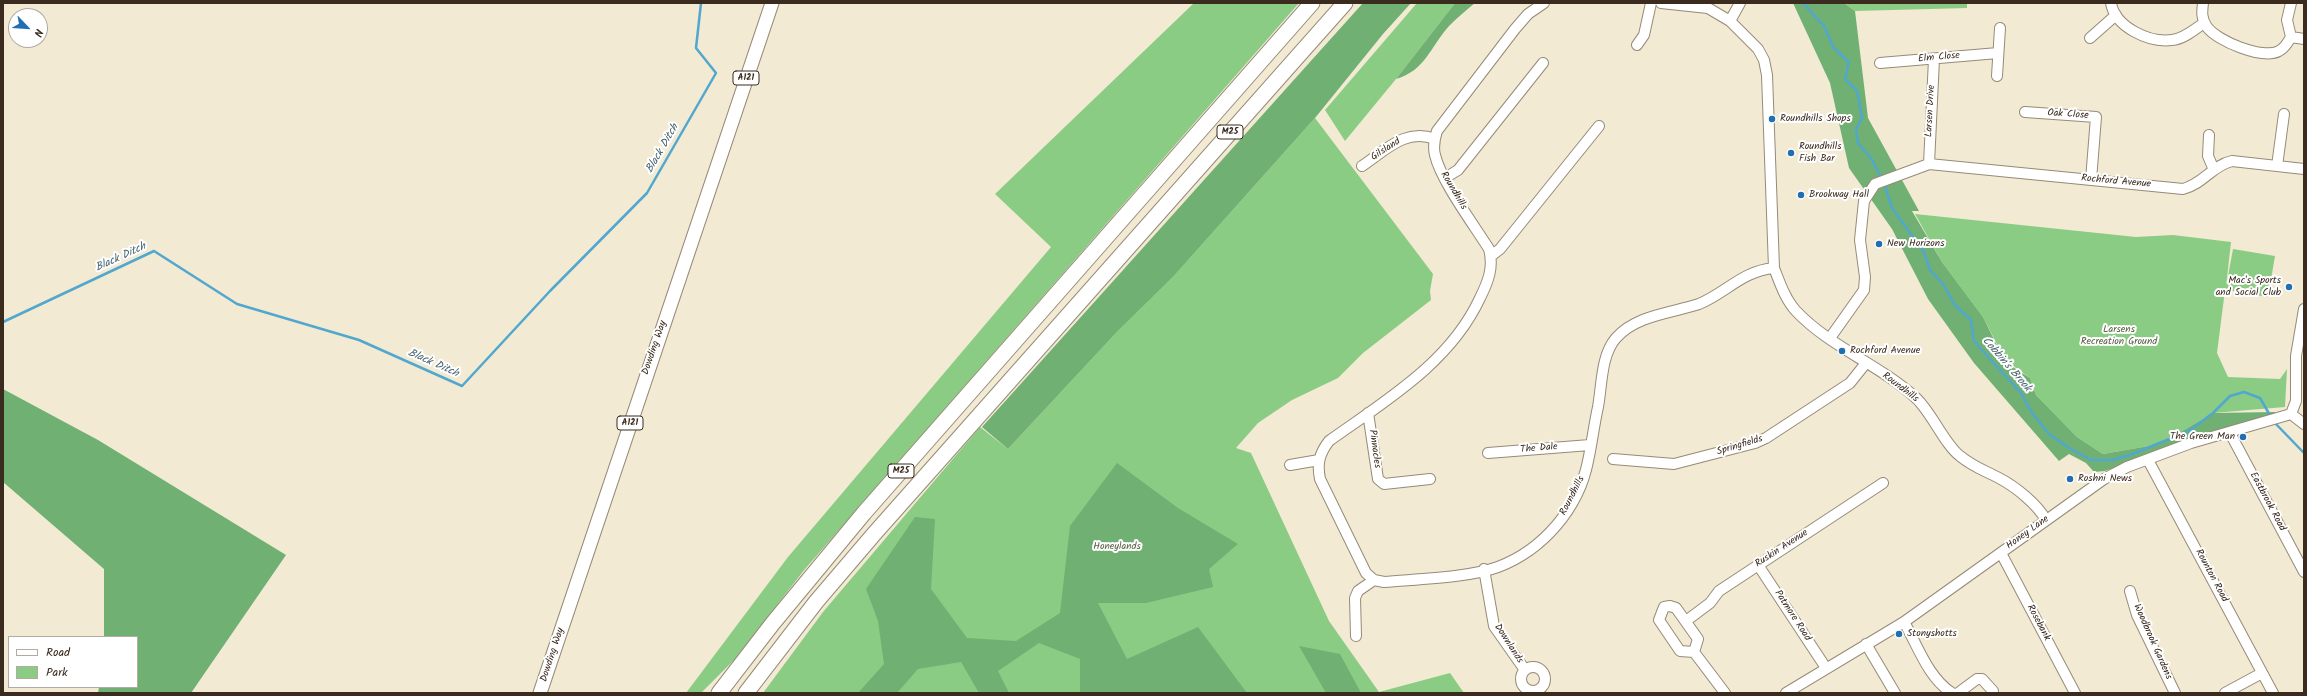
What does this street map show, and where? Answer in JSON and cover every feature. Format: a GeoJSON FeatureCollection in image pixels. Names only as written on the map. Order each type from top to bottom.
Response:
{"type":"FeatureCollection","features":[{"type":"Feature","properties":{"kind":"highway","name":"M25"},"geometry":{"type":"LineString","coordinates":[[719,693],[773,623],[854,525],[1312,3]]}},
{"type":"Feature","properties":{"kind":"highway","name":"M25"},"geometry":{"type":"LineString","coordinates":[[746,693],[816,602],[874,534],[1345,3]]}},
{"type":"Feature","properties":{"kind":"main road","name":"Dowding Way"},"geometry":{"type":"LineString","coordinates":[[540,693],[772,3]]}},
{"type":"Feature","properties":{"kind":"street"},"geometry":{"type":"LineString","coordinates":[[1435,139],[1437,131],[1515,29],[1528,14],[1544,3]]}},
{"type":"Feature","properties":{"kind":"street"},"geometry":{"type":"LineString","coordinates":[[1637,45],[1644,35],[1651,3]]}},
{"type":"Feature","properties":{"kind":"street","name":"Roundhills"},"geometry":{"type":"LineString","coordinates":[[1661,3],[1708,8],[1730,21],[1758,48],[1764,60],[1767,74],[1774,268],[1784,292],[1796,311],[1830,338],[1917,399],[1933,418],[1958,455],[1976,469],[1999,478],[2017,489],[2046,520]]}},
{"type":"Feature","properties":{"kind":"street"},"geometry":{"type":"LineString","coordinates":[[1730,21],[1740,3]]}},
{"type":"Feature","properties":{"kind":"street"},"geometry":{"type":"LineString","coordinates":[[2111,3],[2116,15],[2129,29],[2147,37],[2172,40],[2186,35],[2204,22]]}},
{"type":"Feature","properties":{"kind":"street"},"geometry":{"type":"LineString","coordinates":[[2203,3],[2202,16],[2204,22],[2217,37],[2238,47],[2263,52],[2278,51],[2291,37],[2296,36],[2304,39]]}},
{"type":"Feature","properties":{"kind":"street"},"geometry":{"type":"LineString","coordinates":[[2291,3],[2287,20],[2291,37]]}},
{"type":"Feature","properties":{"kind":"street"},"geometry":{"type":"LineString","coordinates":[[2090,38],[2116,15]]}},
{"type":"Feature","properties":{"kind":"street"},"geometry":{"type":"LineString","coordinates":[[1997,76],[2000,28]]}},
{"type":"Feature","properties":{"kind":"street","name":"Elm Close"},"geometry":{"type":"LineString","coordinates":[[1880,64],[1998,53]]}},
{"type":"Feature","properties":{"kind":"street","name":"Larsen Drive"},"geometry":{"type":"LineString","coordinates":[[1929,164],[1934,59]]}},
{"type":"Feature","properties":{"kind":"street"},"geometry":{"type":"LineString","coordinates":[[1445,178],[1458,170],[1542,63]]}},
{"type":"Feature","properties":{"kind":"street","name":"Oak Close"},"geometry":{"type":"LineString","coordinates":[[2025,112],[2096,117],[2091,180]]}},
{"type":"Feature","properties":{"kind":"street"},"geometry":{"type":"LineString","coordinates":[[2277,166],[2284,114]]}},
{"type":"Feature","properties":{"kind":"street"},"geometry":{"type":"LineString","coordinates":[[1356,636],[1355,598],[1358,591],[1374,580],[1366,573],[1320,479],[1319,460],[1321,451],[1329,441],[1413,380],[1455,339],[1476,308],[1489,281],[1491,256],[1500,249],[1599,126]]}},
{"type":"Feature","properties":{"kind":"street","name":"Gilsland"},"geometry":{"type":"LineString","coordinates":[[1362,166],[1406,138],[1417,135],[1435,139]]}},
{"type":"Feature","properties":{"kind":"street"},"geometry":{"type":"LineString","coordinates":[[2210,135],[2208,156],[2214,170]]}},
{"type":"Feature","properties":{"kind":"street","name":"Roundhills"},"geometry":{"type":"LineString","coordinates":[[1435,139],[1435,156],[1445,178],[1489,249],[1491,256]]}},
{"type":"Feature","properties":{"kind":"street","name":"Rochford Avenue"},"geometry":{"type":"LineString","coordinates":[[1830,338],[1864,290],[1865,277],[1860,240],[1864,201],[1876,184],[1929,164],[2183,189],[2194,186],[2222,163],[2232,161],[2304,169]]}},
{"type":"Feature","properties":{"kind":"street","name":"Roundhills"},"geometry":{"type":"LineString","coordinates":[[1374,580],[1384,582],[1437,577],[1497,567],[1528,552],[1554,530],[1570,507],[1581,482],[1588,461],[1606,354],[1615,338],[1628,327],[1644,320],[1699,303],[1740,278],[1764,269],[1774,268]]}},
{"type":"Feature","properties":{"kind":"street"},"geometry":{"type":"LineString","coordinates":[[2304,309],[2296,356],[2300,393],[2291,414],[2304,424]]}},
{"type":"Feature","properties":{"kind":"street","name":"Springfields"},"geometry":{"type":"LineString","coordinates":[[1613,458],[1674,464],[1755,443],[1766,438],[1850,383],[1866,363]]}},
{"type":"Feature","properties":{"kind":"street","name":"Pinnacles"},"geometry":{"type":"LineString","coordinates":[[1368,413],[1378,478],[1384,484],[1430,479]]}},
{"type":"Feature","properties":{"kind":"street","name":"Honey Lane"},"geometry":{"type":"LineString","coordinates":[[1786,693],[1904,622],[2046,520],[2104,480],[2127,467],[2191,443],[2230,433],[2266,420],[2291,414]]}},
{"type":"Feature","properties":{"kind":"street","name":"Eastbrook Road"},"geometry":{"type":"LineString","coordinates":[[2230,433],[2304,572]]}},
{"type":"Feature","properties":{"kind":"street","name":"The Dale"},"geometry":{"type":"LineString","coordinates":[[1488,453],[1590,445]]}},
{"type":"Feature","properties":{"kind":"street"},"geometry":{"type":"LineString","coordinates":[[1290,465],[1319,460]]}},
{"type":"Feature","properties":{"kind":"street","name":"Rounton Road"},"geometry":{"type":"LineString","coordinates":[[2148,460],[2273,693]]}},
{"type":"Feature","properties":{"kind":"street","name":"Ruskin Avenue"},"geometry":{"type":"LineString","coordinates":[[1686,621],[1710,603],[1719,591],[1883,483]]}},
{"type":"Feature","properties":{"kind":"street","name":"Rosebank"},"geometry":{"type":"LineString","coordinates":[[2001,553],[2075,693]]}},
{"type":"Feature","properties":{"kind":"street","name":"Patmore Road"},"geometry":{"type":"LineString","coordinates":[[1758,565],[1826,668]]}},
{"type":"Feature","properties":{"kind":"street","name":"Downlands"},"geometry":{"type":"LineString","coordinates":[[1484,569],[1494,626],[1525,670]]}},
{"type":"Feature","properties":{"kind":"street","name":"Woodbrook Gardens"},"geometry":{"type":"LineString","coordinates":[[2130,591],[2137,615],[2175,693]]}},
{"type":"Feature","properties":{"kind":"street"},"geometry":{"type":"LineString","coordinates":[[1694,652],[1698,639],[1676,608],[1670,606],[1664,607],[1659,620],[1680,651],[1694,652],[1725,693]]}},
{"type":"Feature","properties":{"kind":"street"},"geometry":{"type":"LineString","coordinates":[[1904,622],[1924,659],[1944,688],[1952,693]]}},
{"type":"Feature","properties":{"kind":"street"},"geometry":{"type":"LineString","coordinates":[[1866,644],[1895,693]]}},
{"type":"Feature","properties":{"kind":"street"},"geometry":{"type":"LineString","coordinates":[[2225,693],[2262,673]]}},
{"type":"Feature","properties":{"kind":"street"},"geometry":{"type":"LineString","coordinates":[[1958,693],[1977,679],[1982,680],[1993,691]]}},
{"type":"Feature","properties":{"kind":"green space"},"geometry":{"type":"Polygon","coordinates":[[[1194,3],[1299,3],[805,569],[735,659],[701,693],[686,693],[788,557],[1051,247],[995,194],[1194,3]]]}},
{"type":"Feature","properties":{"kind":"green space"},"geometry":{"type":"Polygon","coordinates":[[[1363,3],[1411,3],[1383,34],[1315,118],[1173,277],[1117,332],[1008,449],[982,427],[1363,3]]]}},
{"type":"Feature","properties":{"kind":"green space"},"geometry":{"type":"Polygon","coordinates":[[[1417,3],[1455,3],[1396,79],[1345,141],[1325,110],[1417,3]]]}},
{"type":"Feature","properties":{"kind":"green space"},"geometry":{"type":"Polygon","coordinates":[[[1455,3],[1475,3],[1449,26],[1421,64],[1406,75],[1396,79],[1455,3]]]}},
{"type":"Feature","properties":{"kind":"green space"},"geometry":{"type":"Polygon","coordinates":[[[1793,3],[1844,3],[1855,11],[1868,118],[1919,211],[1912,211],[1942,262],[1983,317],[2005,362],[2030,378],[2036,395],[2077,437],[2103,454],[2160,444],[2213,413],[2275,412],[2275,415],[2181,444],[2105,471],[2094,472],[2086,463],[2069,454],[2059,461],[1974,363],[1928,299],[1892,229],[1849,168],[1830,83],[1793,3]]]}},
{"type":"Feature","properties":{"kind":"green space"},"geometry":{"type":"Polygon","coordinates":[[[1844,3],[1967,3],[1967,8],[1855,11],[1844,3]]]}},
{"type":"Feature","properties":{"kind":"green space","name":"Honeylands"},"geometry":{"type":"Polygon","coordinates":[[[1315,118],[1433,274],[1430,291],[1431,300],[1363,353],[1338,378],[1292,400],[1258,423],[1236,448],[1251,453],[1329,621],[1379,692],[1450,673],[1464,693],[763,693],[823,612],[980,427],[1008,449],[1117,332],[1173,277],[1315,118]]]}},
{"type":"Feature","properties":{"kind":"green space","name":"Larsens Recreation Ground"},"geometry":{"type":"Polygon","coordinates":[[[1915,214],[2136,237],[2173,235],[2231,242],[2226,287],[2233,249],[2275,256],[2268,297],[2225,290],[2217,353],[2228,377],[2280,379],[2287,369],[2285,407],[2213,413],[2160,444],[2103,454],[2077,437],[2036,395],[2030,378],[2005,360],[1983,317],[1942,262],[1915,214]]]}},
{"type":"Feature","properties":{"kind":"green space"},"geometry":{"type":"Polygon","coordinates":[[[3,389],[98,440],[286,555],[191,693],[98,693],[99,688],[138,688],[138,636],[104,636],[104,569],[3,482],[3,389]]]}},
{"type":"Feature","properties":{"kind":"green space"},"geometry":{"type":"Polygon","coordinates":[[[1117,463],[1178,508],[1238,544],[1209,569],[1213,587],[1146,603],[1098,603],[1127,659],[1198,627],[1247,693],[1080,693],[1080,659],[1039,643],[998,671],[1009,693],[979,693],[961,662],[918,669],[897,693],[858,693],[884,664],[878,621],[866,589],[915,517],[935,519],[931,589],[967,638],[1016,641],[1060,613],[1070,526],[1117,463]]]}},
{"type":"Feature","properties":{"kind":"green space"},"geometry":{"type":"Polygon","coordinates":[[[1299,646],[1340,654],[1361,693],[1326,693],[1299,646]]]}},
{"type":"Feature","properties":{"kind":"waterway","name":"Black Ditch"},"geometry":{"type":"LineString","coordinates":[[3,322],[154,251],[237,304],[359,340],[462,386],[550,291],[647,193],[716,73],[696,48],[701,3]]}},
{"type":"Feature","properties":{"kind":"waterway","name":"Cobbin's Brook"},"geometry":{"type":"LineString","coordinates":[[1803,3],[1824,26],[1833,47],[1849,62],[1845,79],[1857,91],[1862,118],[1856,129],[1858,143],[1871,158],[1882,179]]}},
{"type":"Feature","properties":{"kind":"waterway","name":"Cobbin's Brook"},"geometry":{"type":"LineString","coordinates":[[1884,183],[1892,208],[1924,252],[1930,270],[1943,284],[1954,304],[1971,320],[1974,341],[2021,393],[2032,413],[2049,434],[2069,448],[2091,460],[2112,460],[2130,455],[2189,431],[2213,413],[2230,396],[2244,392],[2260,398],[2271,417]]}},
{"type":"Feature","properties":{"kind":"waterway","name":"Cobbin's Brook"},"geometry":{"type":"LineString","coordinates":[[2274,422],[2304,453]]}},
{"type":"Feature","properties":{"kind":"place","name":"Roundhills Shops"},"geometry":{"type":"Point","coordinates":[1772,119]}},
{"type":"Feature","properties":{"kind":"place","name":"Roundhills Fish Bar"},"geometry":{"type":"Point","coordinates":[1791,153]}},
{"type":"Feature","properties":{"kind":"place","name":"Brookway Hall"},"geometry":{"type":"Point","coordinates":[1801,195]}},
{"type":"Feature","properties":{"kind":"place","name":"New Horizons"},"geometry":{"type":"Point","coordinates":[1879,244]}},
{"type":"Feature","properties":{"kind":"place","name":"Mac's Sports and Social Club"},"geometry":{"type":"Point","coordinates":[2289,287]}},
{"type":"Feature","properties":{"kind":"place","name":"Rochford Avenue"},"geometry":{"type":"Point","coordinates":[1842,351]}},
{"type":"Feature","properties":{"kind":"place","name":"The Green Man"},"geometry":{"type":"Point","coordinates":[2243,437]}},
{"type":"Feature","properties":{"kind":"place","name":"Roshni News"},"geometry":{"type":"Point","coordinates":[2070,479]}},
{"type":"Feature","properties":{"kind":"place","name":"Stonyshotts"},"geometry":{"type":"Point","coordinates":[1899,634]}}]}
